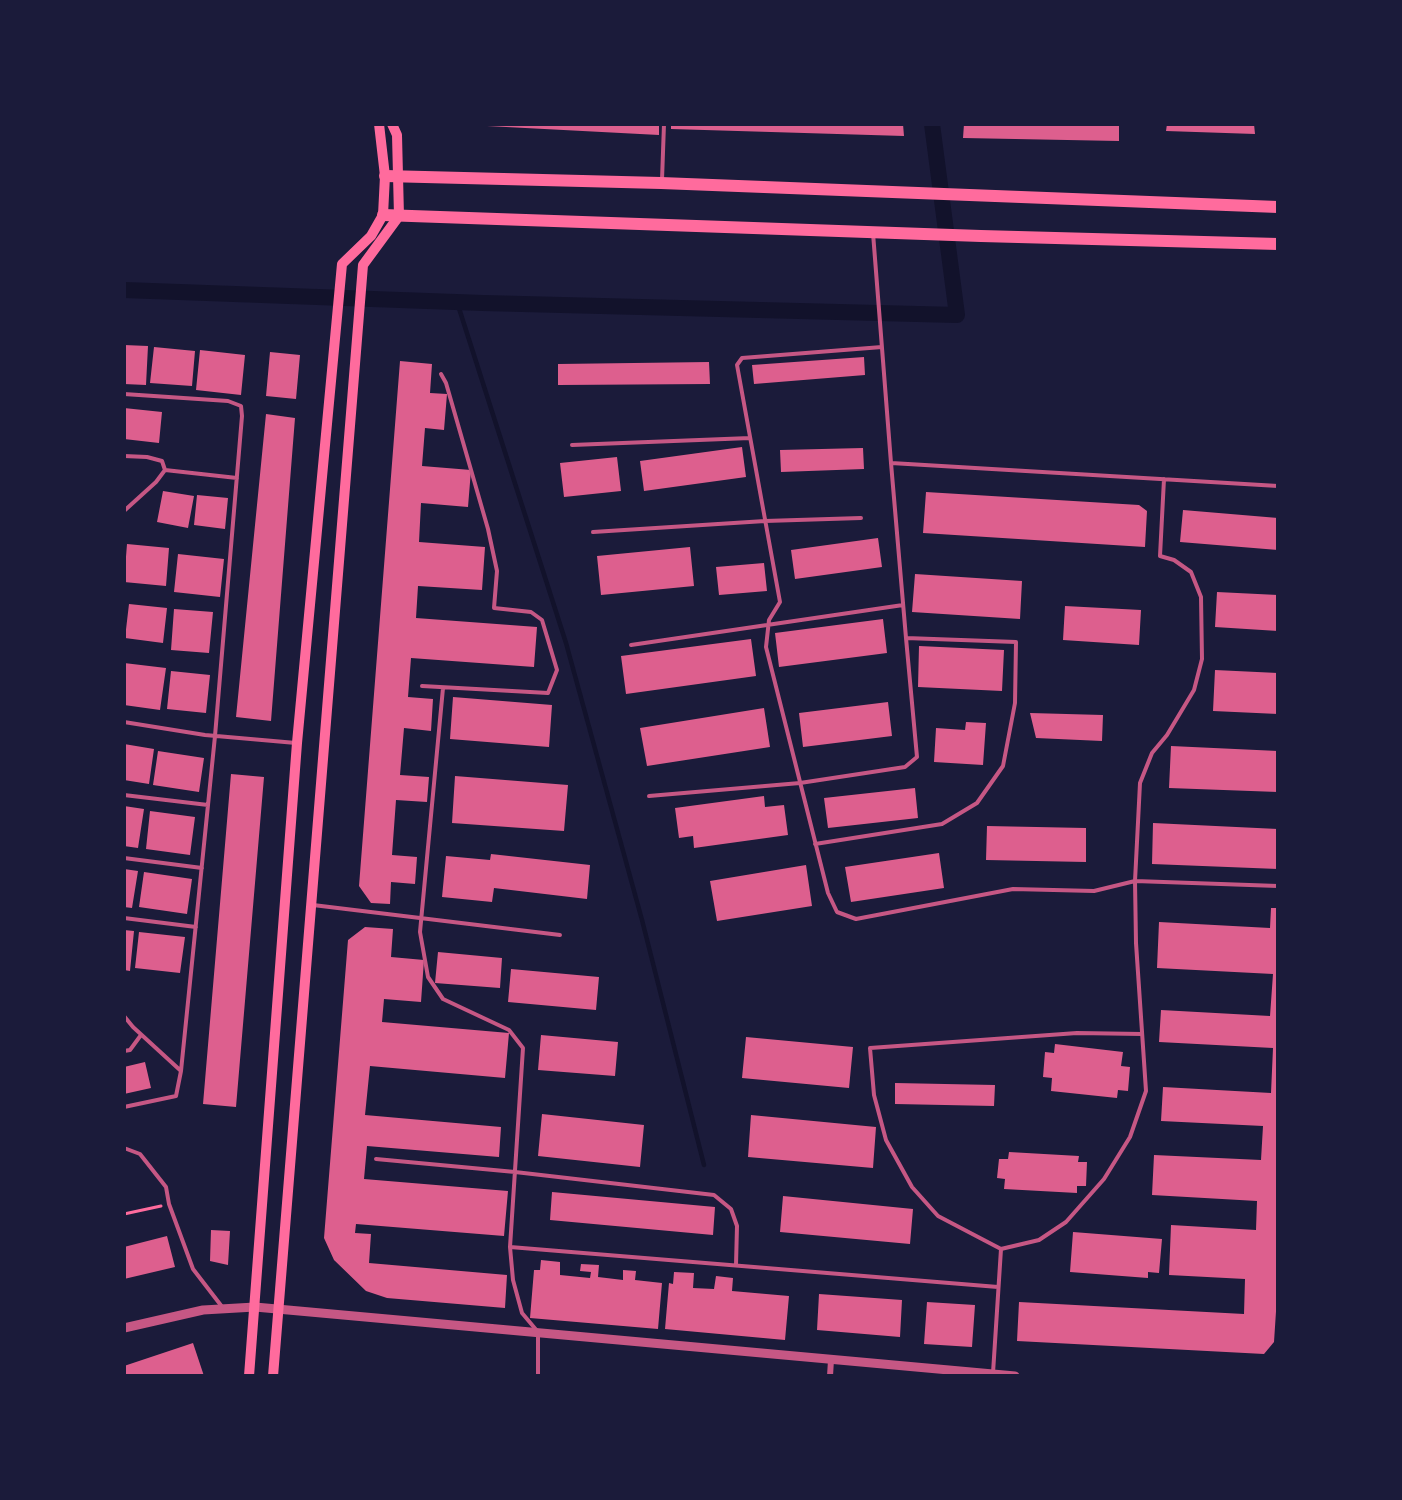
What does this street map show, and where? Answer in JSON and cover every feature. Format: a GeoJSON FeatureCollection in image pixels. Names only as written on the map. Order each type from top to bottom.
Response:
{"type":"FeatureCollection","features":[{"type":"Feature","properties":{"kind":"main road"},"geometry":{"type":"LineString","coordinates":[[249,1376],[297,743],[342,264],[371,236],[383,215],[385,176],[379,124]]}},
{"type":"Feature","properties":{"kind":"main road"},"geometry":{"type":"LineString","coordinates":[[273,1376],[363,265],[399,216],[397,135],[392,124]]}},
{"type":"Feature","properties":{"kind":"main road"},"geometry":{"type":"LineString","coordinates":[[385,176],[893,191],[1278,207]]}},
{"type":"Feature","properties":{"kind":"main road"},"geometry":{"type":"LineString","coordinates":[[383,215],[873,233],[1278,244]]}},
{"type":"Feature","properties":{"kind":"street"},"geometry":{"type":"LineString","coordinates":[[124,1328],[203,1310],[255,1307],[278,1311],[538,1332],[1015,1376]]}},
{"type":"Feature","properties":{"kind":"street"},"geometry":{"type":"LineString","coordinates":[[830,1376],[831,1360]]}},
{"type":"Feature","properties":{"kind":"lane"},"geometry":{"type":"LineString","coordinates":[[661,183],[664,124]]}},
{"type":"Feature","properties":{"kind":"lane"},"geometry":{"type":"LineString","coordinates":[[649,796],[800,783],[905,767],[917,757],[873,233]]}},
{"type":"Feature","properties":{"kind":"lane"},"geometry":{"type":"LineString","coordinates":[[882,347],[742,358],[737,365],[780,602],[769,624],[766,647],[828,893],[837,912],[856,919],[1012,889],[1094,891],[1134,881],[1278,886]]}},
{"type":"Feature","properties":{"kind":"lane"},"geometry":{"type":"LineString","coordinates":[[422,686],[548,693],[557,670],[542,620],[531,612],[494,608],[496,571],[488,529],[446,383],[441,374]]}},
{"type":"Feature","properties":{"kind":"lane"},"geometry":{"type":"LineString","coordinates":[[124,394],[228,401],[241,406],[242,416],[215,736],[181,1071],[176,1096],[124,1107]]}},
{"type":"Feature","properties":{"kind":"lane"},"geometry":{"type":"LineString","coordinates":[[572,445],[750,438]]}},
{"type":"Feature","properties":{"kind":"lane"},"geometry":{"type":"LineString","coordinates":[[124,456],[147,457],[162,461],[165,471]]}},
{"type":"Feature","properties":{"kind":"lane"},"geometry":{"type":"LineString","coordinates":[[891,463],[1278,486]]}},
{"type":"Feature","properties":{"kind":"lane"},"geometry":{"type":"LineString","coordinates":[[165,471],[237,478]]}},
{"type":"Feature","properties":{"kind":"lane"},"geometry":{"type":"LineString","coordinates":[[124,511],[165,471]]}},
{"type":"Feature","properties":{"kind":"lane"},"geometry":{"type":"LineString","coordinates":[[1142,1034],[1077,1033],[870,1048],[874,1095],[886,1140],[912,1187],[938,1216],[1001,1249],[1040,1240],[1066,1222],[1104,1179],[1130,1137],[1146,1091],[1134,881],[1140,783],[1152,753],[1167,735],[1194,690],[1202,660],[1201,597],[1191,572],[1174,560],[1160,556],[1164,479]]}},
{"type":"Feature","properties":{"kind":"lane"},"geometry":{"type":"LineString","coordinates":[[593,532],[765,521],[861,518]]}},
{"type":"Feature","properties":{"kind":"lane"},"geometry":{"type":"LineString","coordinates":[[631,645],[903,605]]}},
{"type":"Feature","properties":{"kind":"lane"},"geometry":{"type":"LineString","coordinates":[[815,844],[942,824],[977,802],[1003,766],[1015,704],[1016,642],[906,638]]}},
{"type":"Feature","properties":{"kind":"lane"},"geometry":{"type":"LineString","coordinates":[[443,688],[420,932],[428,977],[443,999],[509,1030],[523,1048],[510,1246],[513,1280],[522,1313],[538,1332],[538,1376]]}},
{"type":"Feature","properties":{"kind":"lane"},"geometry":{"type":"LineString","coordinates":[[124,722],[215,736],[297,743]]}},
{"type":"Feature","properties":{"kind":"lane"},"geometry":{"type":"LineString","coordinates":[[124,795],[208,805]]}},
{"type":"Feature","properties":{"kind":"lane"},"geometry":{"type":"LineString","coordinates":[[124,858],[202,868]]}},
{"type":"Feature","properties":{"kind":"lane"},"geometry":{"type":"LineString","coordinates":[[311,905],[560,935]]}},
{"type":"Feature","properties":{"kind":"lane"},"geometry":{"type":"LineString","coordinates":[[124,918],[196,927]]}},
{"type":"Feature","properties":{"kind":"lane"},"geometry":{"type":"LineString","coordinates":[[124,1016],[141,1035],[181,1071]]}},
{"type":"Feature","properties":{"kind":"lane"},"geometry":{"type":"LineString","coordinates":[[124,1051],[130,1050],[141,1035]]}},
{"type":"Feature","properties":{"kind":"lane"},"geometry":{"type":"LineString","coordinates":[[124,1148],[140,1154],[166,1187],[169,1204],[193,1269],[223,1309]]}},
{"type":"Feature","properties":{"kind":"lane"},"geometry":{"type":"LineString","coordinates":[[376,1159],[714,1195],[731,1209],[737,1226],[736,1265]]}},
{"type":"Feature","properties":{"kind":"lane"},"geometry":{"type":"LineString","coordinates":[[510,1246],[998,1287]]}},
{"type":"Feature","properties":{"kind":"lane"},"geometry":{"type":"LineString","coordinates":[[993,1374],[1001,1249]]}},
{"type":"Feature","properties":{"kind":"path"},"geometry":{"type":"LineString","coordinates":[[124,1214],[169,1204]]}},
{"type":"Feature","properties":{"kind":"building"},"geometry":{"type":"Polygon","coordinates":[[[487,124],[659,124],[659,135],[487,126],[487,124]]]}},
{"type":"Feature","properties":{"kind":"building"},"geometry":{"type":"Polygon","coordinates":[[[671,124],[903,124],[904,136],[671,129],[671,124]]]}},
{"type":"Feature","properties":{"kind":"building"},"geometry":{"type":"Polygon","coordinates":[[[964,124],[1119,124],[1119,141],[963,138],[964,124]]]}},
{"type":"Feature","properties":{"kind":"building"},"geometry":{"type":"Polygon","coordinates":[[[1167,124],[1254,124],[1255,134],[1166,131],[1167,124]]]}},
{"type":"Feature","properties":{"kind":"building"},"geometry":{"type":"Polygon","coordinates":[[[124,345],[148,346],[146,385],[124,384],[124,345]]]}},
{"type":"Feature","properties":{"kind":"building"},"geometry":{"type":"Polygon","coordinates":[[[154,347],[195,351],[192,386],[150,383],[154,347]]]}},
{"type":"Feature","properties":{"kind":"building"},"geometry":{"type":"Polygon","coordinates":[[[200,350],[245,355],[241,395],[196,390],[200,350]]]}},
{"type":"Feature","properties":{"kind":"building"},"geometry":{"type":"Polygon","coordinates":[[[270,352],[300,355],[296,399],[266,396],[270,352]]]}},
{"type":"Feature","properties":{"kind":"building"},"geometry":{"type":"Polygon","coordinates":[[[864,357],[865,375],[754,384],[752,365],[864,357]]]}},
{"type":"Feature","properties":{"kind":"building"},"geometry":{"type":"Polygon","coordinates":[[[400,361],[432,364],[430,393],[447,394],[444,430],[425,428],[422,466],[471,470],[468,507],[421,503],[419,542],[485,547],[482,590],[418,586],[416,618],[537,627],[534,667],[411,658],[408,697],[433,699],[431,731],[404,728],[400,775],[429,777],[427,802],[396,800],[392,855],[417,857],[415,884],[391,882],[390,904],[371,903],[359,886],[400,361]]]}},
{"type":"Feature","properties":{"kind":"building"},"geometry":{"type":"Polygon","coordinates":[[[709,362],[710,384],[558,385],[558,364],[709,362]]]}},
{"type":"Feature","properties":{"kind":"building"},"geometry":{"type":"Polygon","coordinates":[[[124,408],[162,412],[159,443],[124,439],[124,408]]]}},
{"type":"Feature","properties":{"kind":"building"},"geometry":{"type":"Polygon","coordinates":[[[266,414],[295,418],[271,721],[236,717],[266,414]]]}},
{"type":"Feature","properties":{"kind":"building"},"geometry":{"type":"Polygon","coordinates":[[[742,447],[746,477],[644,491],[640,461],[742,447]]]}},
{"type":"Feature","properties":{"kind":"building"},"geometry":{"type":"Polygon","coordinates":[[[863,448],[864,469],[781,472],[780,450],[863,448]]]}},
{"type":"Feature","properties":{"kind":"building"},"geometry":{"type":"Polygon","coordinates":[[[617,457],[621,491],[564,497],[560,463],[617,457]]]}},
{"type":"Feature","properties":{"kind":"building"},"geometry":{"type":"Polygon","coordinates":[[[163,491],[194,496],[188,528],[157,522],[163,491]]]}},
{"type":"Feature","properties":{"kind":"building"},"geometry":{"type":"Polygon","coordinates":[[[926,492],[1139,505],[1147,511],[1145,547],[923,533],[926,492]]]}},
{"type":"Feature","properties":{"kind":"building"},"geometry":{"type":"Polygon","coordinates":[[[197,495],[228,498],[225,529],[194,525],[197,495]]]}},
{"type":"Feature","properties":{"kind":"building"},"geometry":{"type":"Polygon","coordinates":[[[1183,510],[1278,518],[1278,550],[1180,542],[1183,510]]]}},
{"type":"Feature","properties":{"kind":"building"},"geometry":{"type":"Polygon","coordinates":[[[878,538],[882,567],[795,579],[791,550],[878,538]]]}},
{"type":"Feature","properties":{"kind":"building"},"geometry":{"type":"Polygon","coordinates":[[[127,544],[169,548],[166,586],[124,582],[127,544]]]}},
{"type":"Feature","properties":{"kind":"building"},"geometry":{"type":"Polygon","coordinates":[[[690,547],[694,586],[601,595],[597,556],[690,547]]]}},
{"type":"Feature","properties":{"kind":"building"},"geometry":{"type":"Polygon","coordinates":[[[178,554],[224,559],[220,597],[174,592],[178,554]]]}},
{"type":"Feature","properties":{"kind":"building"},"geometry":{"type":"Polygon","coordinates":[[[764,563],[767,591],[719,595],[716,567],[764,563]]]}},
{"type":"Feature","properties":{"kind":"building"},"geometry":{"type":"Polygon","coordinates":[[[915,574],[1022,581],[1020,619],[912,612],[915,574]]]}},
{"type":"Feature","properties":{"kind":"building"},"geometry":{"type":"Polygon","coordinates":[[[1217,592],[1278,595],[1278,631],[1215,627],[1217,592]]]}},
{"type":"Feature","properties":{"kind":"building"},"geometry":{"type":"Polygon","coordinates":[[[129,604],[167,608],[163,643],[125,638],[129,604]]]}},
{"type":"Feature","properties":{"kind":"building"},"geometry":{"type":"Polygon","coordinates":[[[1065,606],[1141,610],[1139,645],[1063,640],[1065,606]]]}},
{"type":"Feature","properties":{"kind":"building"},"geometry":{"type":"Polygon","coordinates":[[[174,609],[213,612],[209,653],[171,650],[174,609]]]}},
{"type":"Feature","properties":{"kind":"building"},"geometry":{"type":"Polygon","coordinates":[[[883,619],[887,653],[779,667],[775,633],[883,619]]]}},
{"type":"Feature","properties":{"kind":"building"},"geometry":{"type":"Polygon","coordinates":[[[751,639],[756,676],[626,694],[621,656],[751,639]]]}},
{"type":"Feature","properties":{"kind":"building"},"geometry":{"type":"Polygon","coordinates":[[[919,646],[1004,650],[1002,691],[918,687],[919,646]]]}},
{"type":"Feature","properties":{"kind":"building"},"geometry":{"type":"Polygon","coordinates":[[[124,663],[166,668],[160,710],[124,705],[124,663]]]}},
{"type":"Feature","properties":{"kind":"building"},"geometry":{"type":"Polygon","coordinates":[[[1215,670],[1278,673],[1278,714],[1213,711],[1215,670]]]}},
{"type":"Feature","properties":{"kind":"building"},"geometry":{"type":"Polygon","coordinates":[[[171,671],[210,675],[206,713],[167,709],[171,671]]]}},
{"type":"Feature","properties":{"kind":"building"},"geometry":{"type":"Polygon","coordinates":[[[453,697],[552,705],[549,747],[450,739],[453,697]]]}},
{"type":"Feature","properties":{"kind":"building"},"geometry":{"type":"Polygon","coordinates":[[[888,702],[892,736],[803,747],[799,713],[888,702]]]}},
{"type":"Feature","properties":{"kind":"building"},"geometry":{"type":"Polygon","coordinates":[[[764,708],[770,747],[647,766],[640,728],[764,708]]]}},
{"type":"Feature","properties":{"kind":"building"},"geometry":{"type":"Polygon","coordinates":[[[1030,713],[1103,715],[1102,741],[1036,738],[1030,713]]]}},
{"type":"Feature","properties":{"kind":"building"},"geometry":{"type":"Polygon","coordinates":[[[966,722],[986,723],[983,765],[934,762],[936,728],[965,730],[966,722]]]}},
{"type":"Feature","properties":{"kind":"building"},"geometry":{"type":"Polygon","coordinates":[[[124,744],[154,749],[149,784],[124,780],[124,744]]]}},
{"type":"Feature","properties":{"kind":"building"},"geometry":{"type":"Polygon","coordinates":[[[1171,746],[1278,751],[1278,792],[1169,788],[1171,746]]]}},
{"type":"Feature","properties":{"kind":"building"},"geometry":{"type":"Polygon","coordinates":[[[158,751],[204,758],[199,792],[153,785],[158,751]]]}},
{"type":"Feature","properties":{"kind":"building"},"geometry":{"type":"Polygon","coordinates":[[[231,774],[264,777],[236,1107],[203,1104],[231,774]]]}},
{"type":"Feature","properties":{"kind":"building"},"geometry":{"type":"Polygon","coordinates":[[[455,776],[568,785],[564,831],[452,823],[455,776]]]}},
{"type":"Feature","properties":{"kind":"building"},"geometry":{"type":"Polygon","coordinates":[[[915,788],[918,818],[828,828],[824,798],[915,788]]]}},
{"type":"Feature","properties":{"kind":"building"},"geometry":{"type":"Polygon","coordinates":[[[764,796],[765,807],[784,805],[788,835],[694,848],[693,836],[679,838],[675,808],[764,796]]]}},
{"type":"Feature","properties":{"kind":"building"},"geometry":{"type":"Polygon","coordinates":[[[124,806],[144,809],[138,848],[124,846],[124,806]]]}},
{"type":"Feature","properties":{"kind":"building"},"geometry":{"type":"Polygon","coordinates":[[[150,811],[195,817],[190,855],[146,849],[150,811]]]}},
{"type":"Feature","properties":{"kind":"building"},"geometry":{"type":"Polygon","coordinates":[[[1153,823],[1278,829],[1278,869],[1152,864],[1153,823]]]}},
{"type":"Feature","properties":{"kind":"building"},"geometry":{"type":"Polygon","coordinates":[[[987,826],[1086,828],[1086,862],[986,860],[987,826]]]}},
{"type":"Feature","properties":{"kind":"building"},"geometry":{"type":"Polygon","coordinates":[[[939,853],[944,888],[851,902],[845,867],[939,853]]]}},
{"type":"Feature","properties":{"kind":"building"},"geometry":{"type":"Polygon","coordinates":[[[491,854],[590,865],[587,899],[494,888],[492,902],[442,897],[446,856],[490,860],[491,854]]]}},
{"type":"Feature","properties":{"kind":"building"},"geometry":{"type":"Polygon","coordinates":[[[806,865],[812,906],[717,921],[710,881],[806,865]]]}},
{"type":"Feature","properties":{"kind":"building"},"geometry":{"type":"Polygon","coordinates":[[[124,869],[138,871],[132,908],[124,907],[124,869]]]}},
{"type":"Feature","properties":{"kind":"building"},"geometry":{"type":"Polygon","coordinates":[[[144,872],[192,879],[187,914],[139,907],[144,872]]]}},
{"type":"Feature","properties":{"kind":"building"},"geometry":{"type":"Polygon","coordinates":[[[1271,908],[1278,908],[1278,1281],[1274,1342],[1264,1354],[1017,1341],[1019,1302],[1244,1314],[1245,1279],[1169,1275],[1171,1225],[1256,1230],[1257,1201],[1152,1195],[1154,1155],[1261,1160],[1263,1126],[1161,1121],[1163,1087],[1271,1093],[1273,1048],[1159,1042],[1161,1010],[1270,1016],[1273,974],[1157,968],[1159,922],[1270,928],[1271,908]]]}},
{"type":"Feature","properties":{"kind":"building"},"geometry":{"type":"Polygon","coordinates":[[[365,927],[393,929],[391,957],[424,960],[421,1002],[384,999],[382,1022],[509,1033],[505,1078],[370,1066],[365,1115],[501,1127],[499,1157],[367,1146],[364,1179],[508,1191],[504,1236],[356,1224],[355,1233],[371,1234],[369,1263],[507,1275],[505,1308],[387,1298],[366,1291],[334,1260],[324,1238],[348,940],[365,927]]]}},
{"type":"Feature","properties":{"kind":"building"},"geometry":{"type":"Polygon","coordinates":[[[124,930],[134,931],[130,971],[124,970],[124,930]]]}},
{"type":"Feature","properties":{"kind":"building"},"geometry":{"type":"Polygon","coordinates":[[[139,932],[185,937],[180,973],[135,968],[139,932]]]}},
{"type":"Feature","properties":{"kind":"building"},"geometry":{"type":"Polygon","coordinates":[[[438,952],[502,958],[500,988],[435,983],[438,952]]]}},
{"type":"Feature","properties":{"kind":"building"},"geometry":{"type":"Polygon","coordinates":[[[511,969],[599,977],[596,1010],[508,1002],[511,969]]]}},
{"type":"Feature","properties":{"kind":"building"},"geometry":{"type":"Polygon","coordinates":[[[541,1035],[618,1042],[615,1076],[538,1070],[541,1035]]]}},
{"type":"Feature","properties":{"kind":"building"},"geometry":{"type":"Polygon","coordinates":[[[746,1037],[853,1047],[849,1088],[742,1078],[746,1037]]]}},
{"type":"Feature","properties":{"kind":"building"},"geometry":{"type":"Polygon","coordinates":[[[1055,1044],[1123,1052],[1121,1066],[1130,1067],[1128,1091],[1118,1090],[1117,1098],[1051,1091],[1052,1078],[1043,1077],[1045,1052],[1054,1053],[1055,1044]]]}},
{"type":"Feature","properties":{"kind":"building"},"geometry":{"type":"Polygon","coordinates":[[[145,1062],[151,1088],[124,1094],[124,1067],[145,1062]]]}},
{"type":"Feature","properties":{"kind":"building"},"geometry":{"type":"Polygon","coordinates":[[[895,1083],[995,1085],[994,1106],[895,1104],[895,1083]]]}},
{"type":"Feature","properties":{"kind":"building"},"geometry":{"type":"Polygon","coordinates":[[[542,1114],[644,1125],[640,1167],[538,1156],[542,1114]]]}},
{"type":"Feature","properties":{"kind":"building"},"geometry":{"type":"Polygon","coordinates":[[[751,1115],[876,1127],[873,1168],[748,1157],[751,1115]]]}},
{"type":"Feature","properties":{"kind":"building"},"geometry":{"type":"Polygon","coordinates":[[[1009,1152],[1079,1156],[1078,1162],[1087,1162],[1086,1186],[1077,1186],[1077,1193],[1004,1189],[1005,1179],[997,1178],[999,1159],[1008,1159],[1009,1152]]]}},
{"type":"Feature","properties":{"kind":"building"},"geometry":{"type":"Polygon","coordinates":[[[552,1192],[715,1207],[713,1235],[550,1220],[552,1192]]]}},
{"type":"Feature","properties":{"kind":"building"},"geometry":{"type":"Polygon","coordinates":[[[783,1196],[913,1209],[910,1244],[780,1232],[783,1196]]]}},
{"type":"Feature","properties":{"kind":"building"},"geometry":{"type":"Polygon","coordinates":[[[211,1230],[230,1231],[228,1265],[210,1261],[211,1230]]]}},
{"type":"Feature","properties":{"kind":"building"},"geometry":{"type":"Polygon","coordinates":[[[1073,1232],[1162,1239],[1159,1273],[1148,1272],[1148,1278],[1070,1272],[1073,1232]]]}},
{"type":"Feature","properties":{"kind":"building"},"geometry":{"type":"Polygon","coordinates":[[[167,1236],[175,1267],[124,1279],[124,1247],[167,1236]]]}},
{"type":"Feature","properties":{"kind":"building"},"geometry":{"type":"Polygon","coordinates":[[[541,1260],[560,1262],[560,1275],[590,1278],[591,1272],[580,1271],[581,1264],[599,1265],[598,1277],[623,1280],[623,1270],[636,1271],[635,1280],[662,1283],[658,1329],[530,1318],[534,1270],[540,1270],[541,1260]]]}},
{"type":"Feature","properties":{"kind":"building"},"geometry":{"type":"Polygon","coordinates":[[[674,1272],[694,1273],[693,1288],[714,1289],[716,1276],[733,1278],[732,1291],[789,1296],[785,1340],[665,1329],[669,1283],[673,1284],[674,1272]]]}},
{"type":"Feature","properties":{"kind":"building"},"geometry":{"type":"Polygon","coordinates":[[[819,1294],[902,1300],[900,1337],[817,1330],[819,1294]]]}},
{"type":"Feature","properties":{"kind":"building"},"geometry":{"type":"Polygon","coordinates":[[[927,1302],[975,1305],[972,1347],[924,1344],[927,1302]]]}},
{"type":"Feature","properties":{"kind":"building"},"geometry":{"type":"Polygon","coordinates":[[[193,1343],[204,1376],[124,1376],[124,1366],[193,1343]]]}},
{"type":"Feature","properties":{"kind":"waterway"},"geometry":{"type":"LineString","coordinates":[[124,290],[483,303],[957,315],[932,124]]}},
{"type":"Feature","properties":{"kind":"waterway"},"geometry":{"type":"LineString","coordinates":[[457,302],[566,643],[642,920],[704,1165]]}}]}
